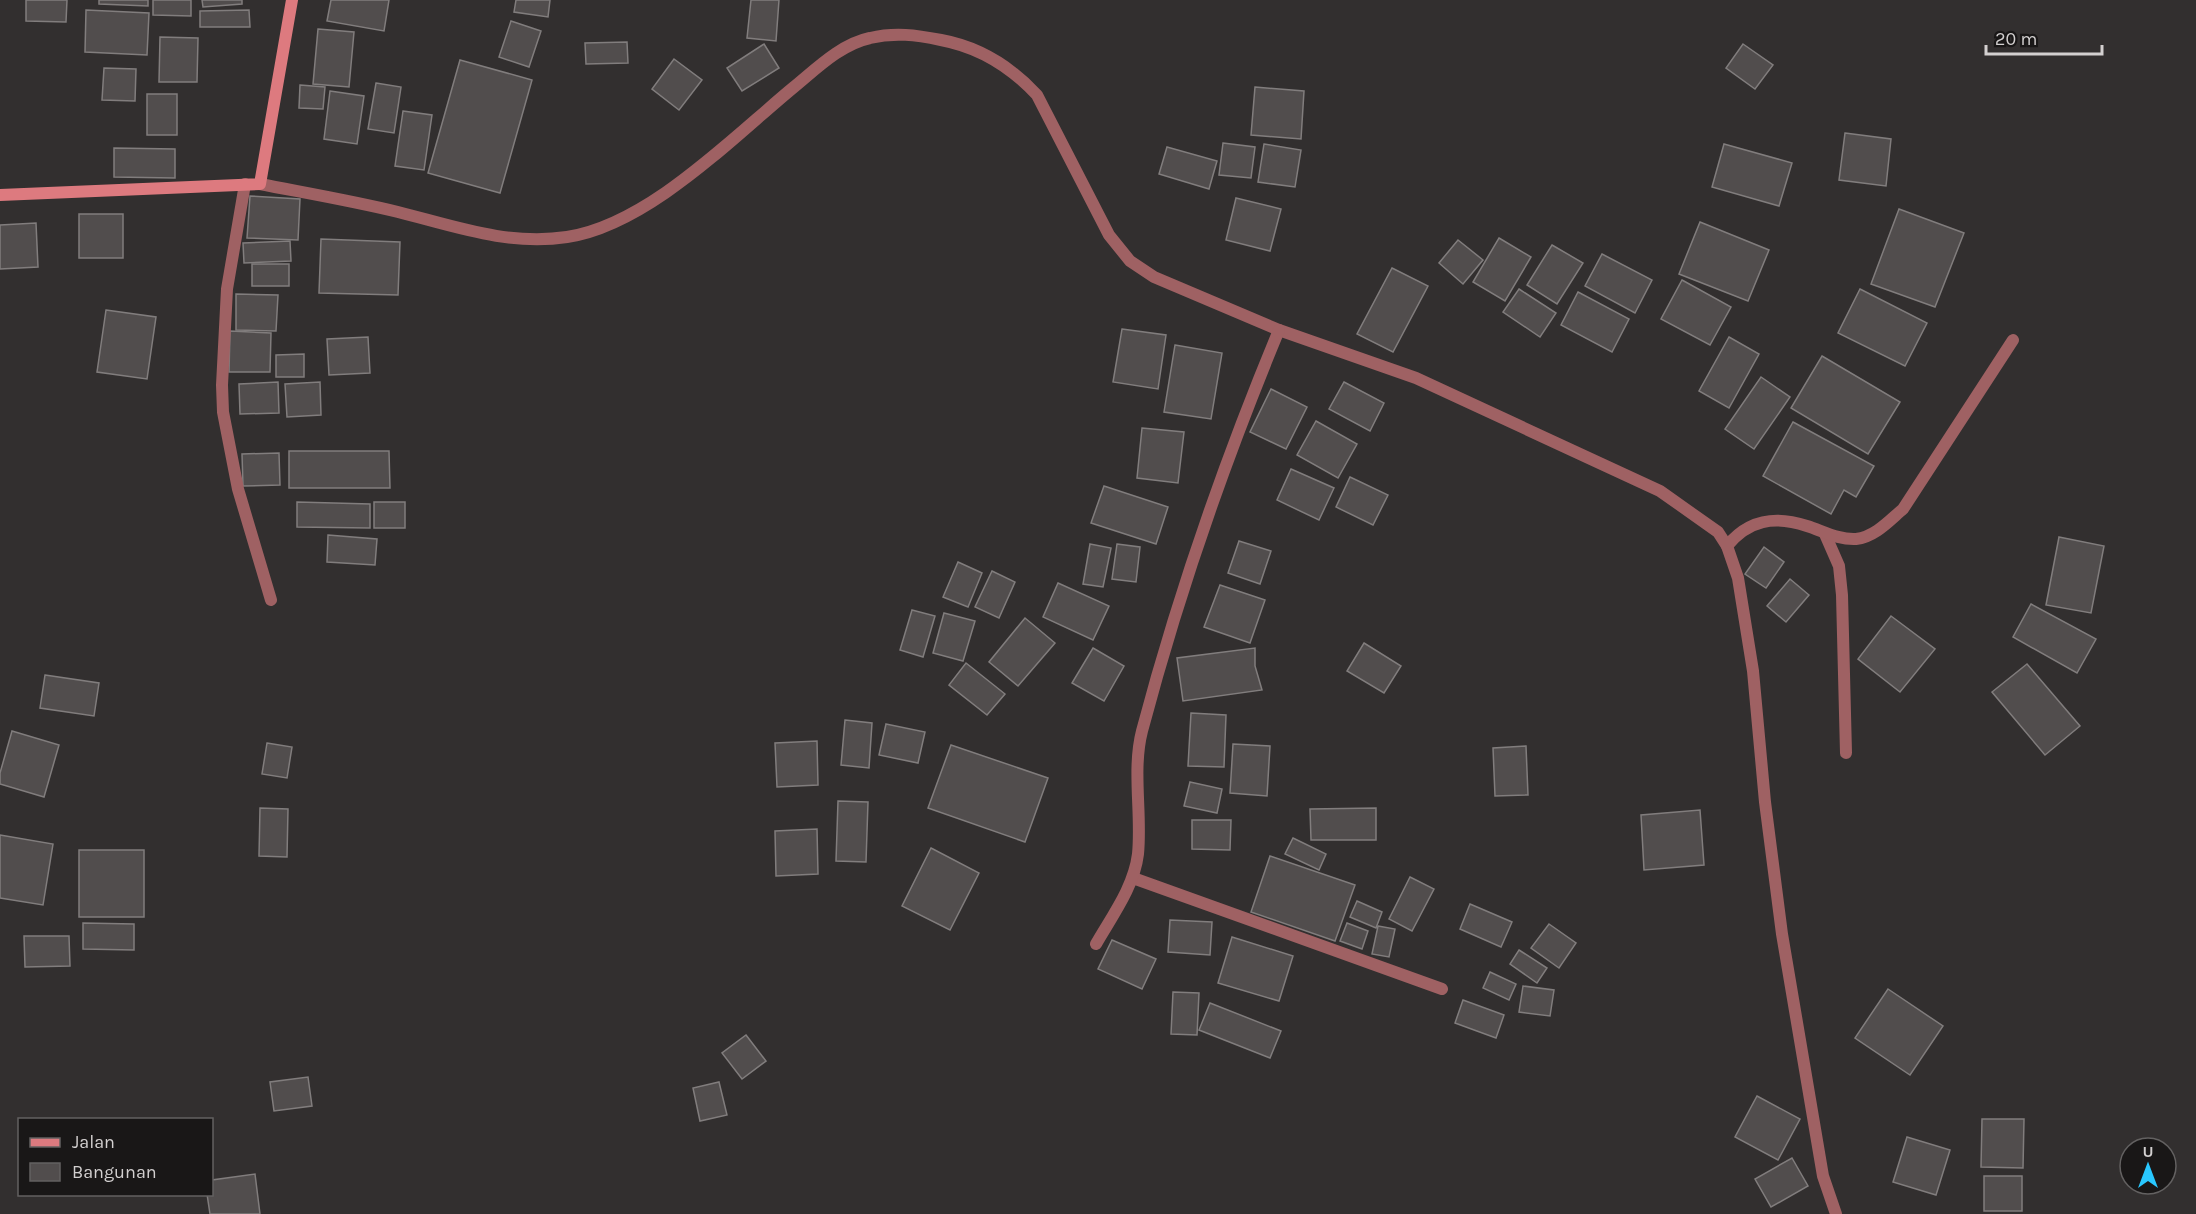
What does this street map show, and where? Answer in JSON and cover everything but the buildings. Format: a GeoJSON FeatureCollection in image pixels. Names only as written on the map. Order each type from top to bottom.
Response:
{"type":"FeatureCollection","features":[{"type":"Feature","properties":{"kind":"street"},"geometry":{"type":"LineString","coordinates":[[261,184],[292,0]]}},
{"type":"Feature","properties":{"kind":"street"},"geometry":{"type":"LineString","coordinates":[[0,195],[261,184],[397,212],[473,233],[532,240],[568,237],[605,227],[671,190],[829,58],[867,38],[909,33],[959,43],[1001,62],[1020,76],[1037,95],[1091,205],[1109,235],[1130,261],[1154,277],[1279,330],[1416,378],[1660,491],[1703,519],[1718,532],[1727,546],[1738,578],[1753,671],[1765,802],[1782,934],[1823,1176],[1836,1214]]}},
{"type":"Feature","properties":{"kind":"street"},"geometry":{"type":"LineString","coordinates":[[245,184],[227,289],[222,385],[223,412],[238,489],[271,600]]}},
{"type":"Feature","properties":{"kind":"street"},"geometry":{"type":"LineString","coordinates":[[1096,944],[1133,878],[1138,854],[1139,756],[1143,726],[1194,562],[1248,405],[1279,330]]}},
{"type":"Feature","properties":{"kind":"street"},"geometry":{"type":"LineString","coordinates":[[1727,546],[1739,531],[1755,523],[1778,521],[1806,525],[1825,534],[1859,539],[1881,528],[1903,509],[2013,340]]}},
{"type":"Feature","properties":{"kind":"street"},"geometry":{"type":"LineString","coordinates":[[1825,534],[1839,566],[1842,595],[1846,753]]}},
{"type":"Feature","properties":{"kind":"street"},"geometry":{"type":"LineString","coordinates":[[1133,878],[1442,989]]}}]}
